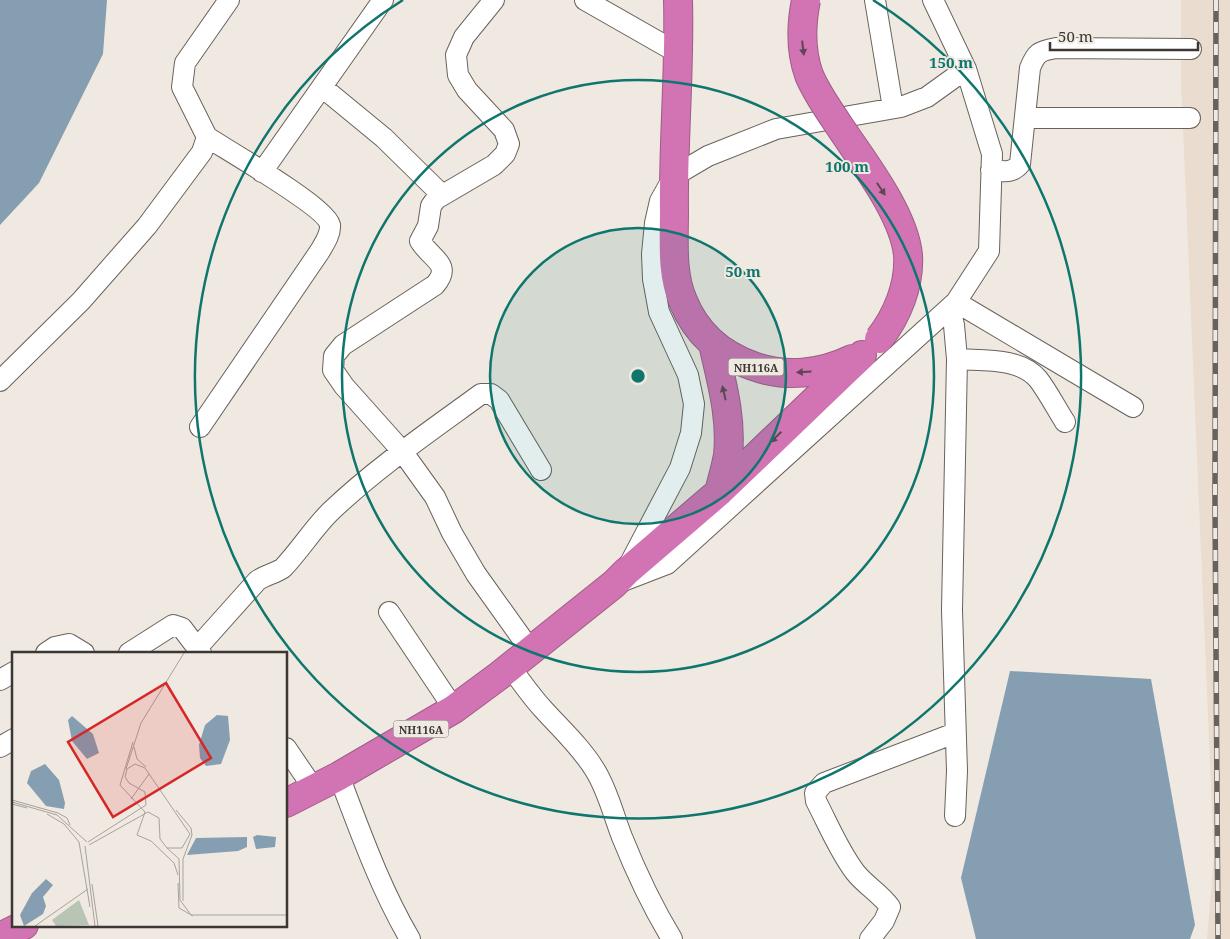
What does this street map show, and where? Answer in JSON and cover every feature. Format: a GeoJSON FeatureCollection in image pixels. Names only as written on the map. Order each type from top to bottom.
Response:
{"type":"FeatureCollection","features":[{"type":"Feature","properties":{"kind":"highway","name":"NH116A"},"geometry":{"type":"LineString","coordinates":[[678,0],[674,272],[682,300],[689,315],[712,344],[738,361],[780,372],[806,372],[826,369],[870,347]]}},
{"type":"Feature","properties":{"kind":"highway","name":"NH116A"},"geometry":{"type":"LineString","coordinates":[[288,802],[340,776],[454,709],[521,659],[620,578],[719,492],[870,347],[890,325],[900,304],[906,279],[908,254],[900,228],[887,198],[827,108],[809,76],[802,49],[802,23],[806,0]]}},
{"type":"Feature","properties":{"kind":"highway","name":"NH116A"},"geometry":{"type":"LineString","coordinates":[[712,344],[726,399],[728,430],[728,455],[719,492]]}},
{"type":"Feature","properties":{"kind":"highway"},"geometry":{"type":"LineString","coordinates":[[0,937],[22,926]]}},
{"type":"Feature","properties":{"kind":"street"},"geometry":{"type":"LineString","coordinates":[[200,427],[320,251],[328,236],[330,225],[323,214],[207,137],[182,87],[185,63],[229,0]]}},
{"type":"Feature","properties":{"kind":"street"},"geometry":{"type":"LineString","coordinates":[[262,172],[383,0]]}},
{"type":"Feature","properties":{"kind":"street"},"geometry":{"type":"LineString","coordinates":[[494,0],[464,38],[460,46],[456,55],[458,75],[467,90],[504,130],[509,144],[504,154],[494,165],[442,194],[431,206],[428,226],[420,241],[442,266],[441,278],[435,285],[343,345],[334,356],[333,370],[344,386],[402,451],[435,497],[521,659],[542,709],[572,739],[595,769],[610,799],[621,834],[638,876],[672,939]]}},
{"type":"Feature","properties":{"kind":"street"},"geometry":{"type":"LineString","coordinates":[[585,0],[678,53]]}},
{"type":"Feature","properties":{"kind":"street"},"geometry":{"type":"LineString","coordinates":[[875,0],[893,108]]}},
{"type":"Feature","properties":{"kind":"street"},"geometry":{"type":"LineString","coordinates":[[620,578],[667,564],[953,305],[989,251],[992,154],[966,69],[933,0]]}},
{"type":"Feature","properties":{"kind":"street"},"geometry":{"type":"LineString","coordinates":[[991,170],[1010,172],[1020,164],[1030,68],[1035,56],[1043,50],[1056,48],[1191,49]]}},
{"type":"Feature","properties":{"kind":"street"},"geometry":{"type":"LineString","coordinates":[[620,578],[680,468],[691,433],[694,404],[688,375],[660,312],[653,279],[652,254],[655,223],[660,201],[674,176],[708,156],[776,129],[901,107],[927,97],[966,69]]}},
{"type":"Feature","properties":{"kind":"street"},"geometry":{"type":"LineString","coordinates":[[322,87],[384,138],[442,194]]}},
{"type":"Feature","properties":{"kind":"street"},"geometry":{"type":"LineString","coordinates":[[1025,118],[1190,118]]}},
{"type":"Feature","properties":{"kind":"street"},"geometry":{"type":"LineString","coordinates":[[0,381],[81,301],[147,226],[202,152],[207,137]]}},
{"type":"Feature","properties":{"kind":"street"},"geometry":{"type":"LineString","coordinates":[[953,305],[957,359],[952,610],[957,771],[955,816]]}},
{"type":"Feature","properties":{"kind":"street"},"geometry":{"type":"LineString","coordinates":[[953,305],[1133,407]]}},
{"type":"Feature","properties":{"kind":"street"},"geometry":{"type":"LineString","coordinates":[[957,359],[1007,363],[1023,368],[1037,378],[1065,422]]}},
{"type":"Feature","properties":{"kind":"street"},"geometry":{"type":"LineString","coordinates":[[131,652],[173,625],[182,628],[199,650],[257,582],[263,576],[275,573],[283,568],[329,514],[352,492],[402,451],[481,394],[491,394],[499,400],[541,470]]}},
{"type":"Feature","properties":{"kind":"street"},"geometry":{"type":"LineString","coordinates":[[390,612],[454,709]]}},
{"type":"Feature","properties":{"kind":"street"},"geometry":{"type":"LineString","coordinates":[[48,652],[56,647],[69,644],[82,652]]}},
{"type":"Feature","properties":{"kind":"street"},"geometry":{"type":"LineString","coordinates":[[0,680],[12,673]]}},
{"type":"Feature","properties":{"kind":"street"},"geometry":{"type":"LineString","coordinates":[[870,939],[884,921],[890,908],[855,872],[837,843],[816,801],[816,793],[824,783],[955,733]]}},
{"type":"Feature","properties":{"kind":"street"},"geometry":{"type":"LineString","coordinates":[[0,746],[12,740]]}},
{"type":"Feature","properties":{"kind":"street"},"geometry":{"type":"LineString","coordinates":[[288,751],[314,789]]}},
{"type":"Feature","properties":{"kind":"street"},"geometry":{"type":"LineString","coordinates":[[340,776],[398,920],[410,939]]}},
{"type":"Feature","properties":{"kind":"shaded area"},"geometry":{"type":"Polygon","coordinates":[[[1181,0],[1230,0],[1230,939],[1207,939],[1214,857],[1181,81],[1181,0]]]}},
{"type":"Feature","properties":{"kind":"water"},"geometry":{"type":"Polygon","coordinates":[[[0,0],[107,0],[103,54],[39,183],[0,225],[0,0]]]}},
{"type":"Feature","properties":{"kind":"water"},"geometry":{"type":"Polygon","coordinates":[[[1010,671],[1151,679],[1195,925],[1190,939],[976,939],[961,878],[1010,671]]]}},
{"type":"Feature","properties":{"kind":"railway"},"geometry":{"type":"LineString","coordinates":[[1216,0],[1215,502],[1218,939]]}}]}
